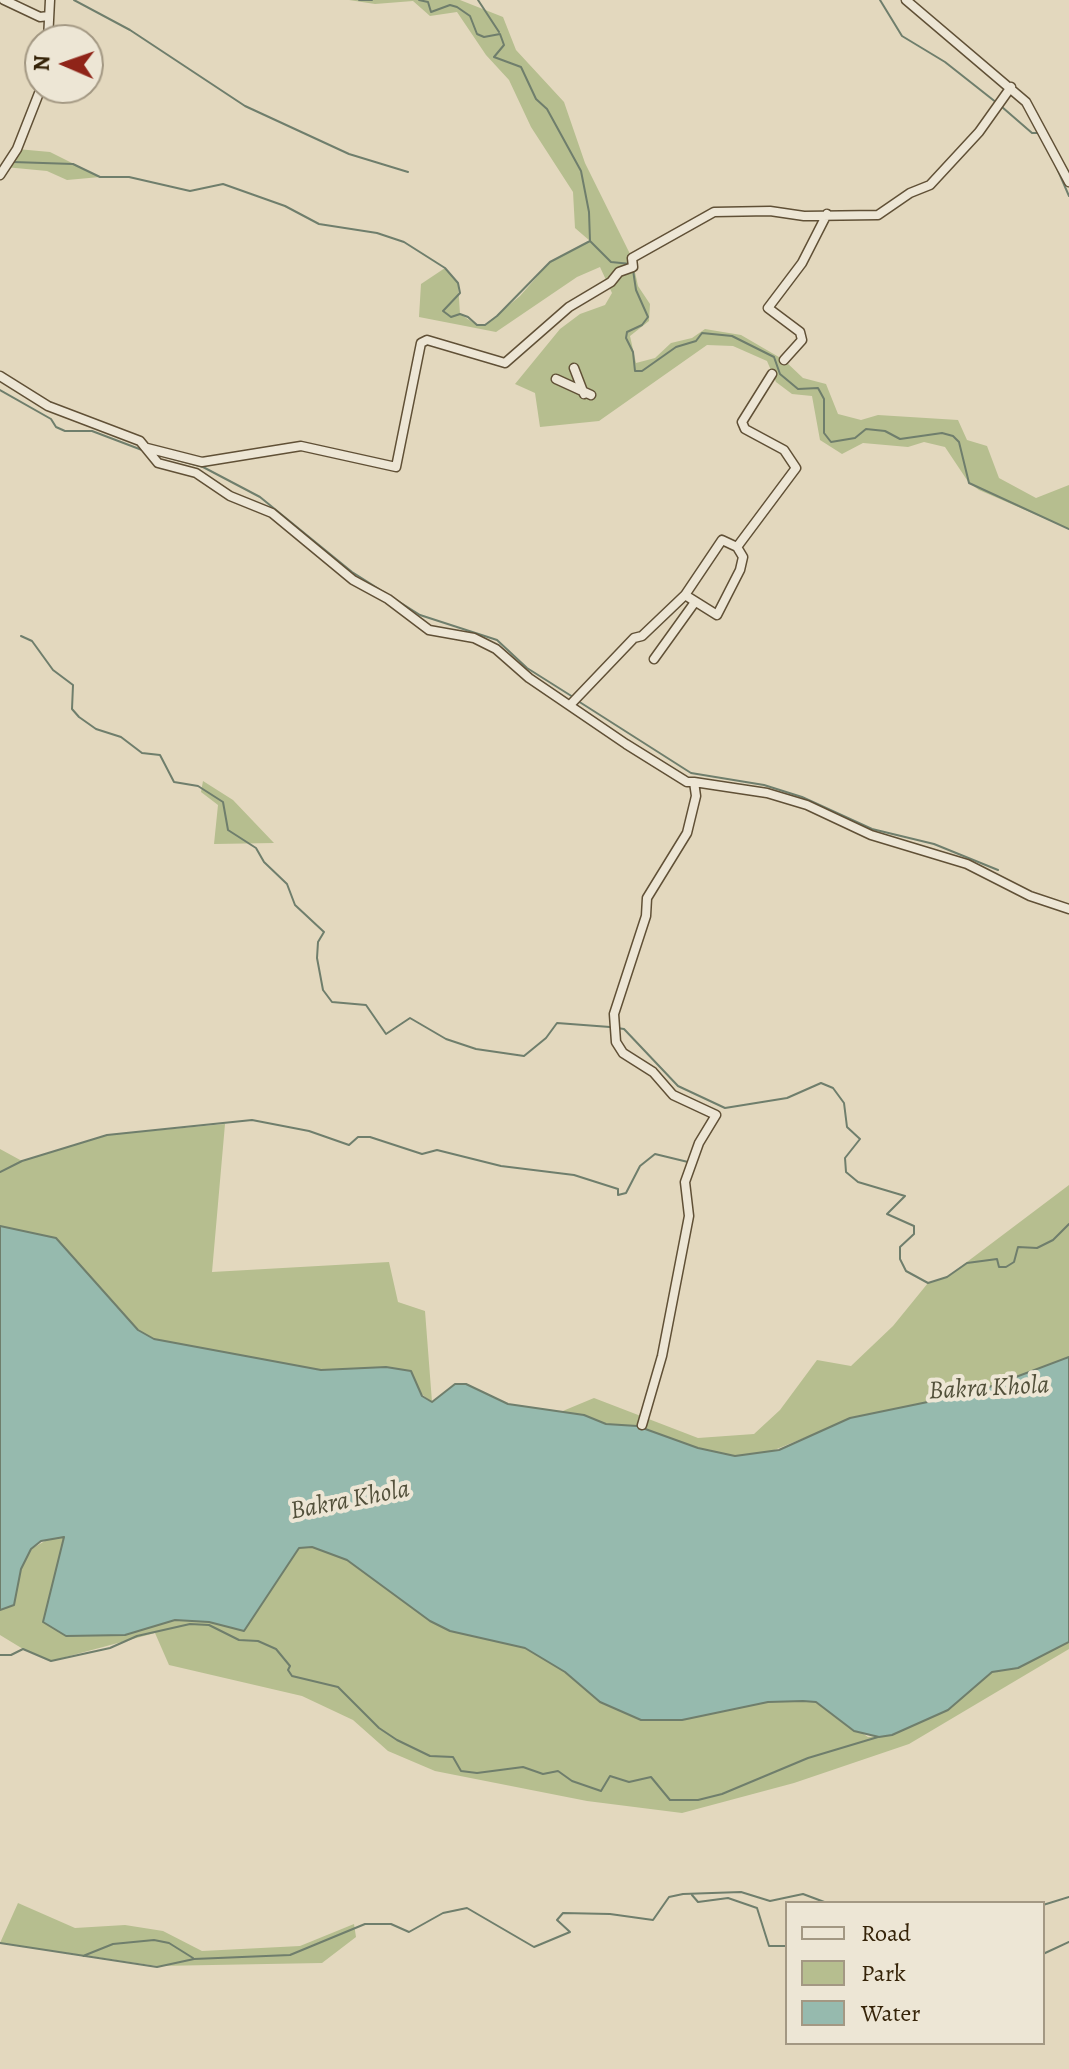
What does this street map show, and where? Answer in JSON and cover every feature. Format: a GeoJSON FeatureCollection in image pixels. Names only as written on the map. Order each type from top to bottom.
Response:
{"type":"FeatureCollection","features":[{"type":"Feature","properties":{"kind":"street"},"geometry":{"type":"LineString","coordinates":[[4,0],[40,17],[49,16]]}},
{"type":"Feature","properties":{"kind":"street"},"geometry":{"type":"LineString","coordinates":[[49,24],[50,0]]}},
{"type":"Feature","properties":{"kind":"street"},"geometry":{"type":"LineString","coordinates":[[906,0],[1026,102],[1069,182]]}},
{"type":"Feature","properties":{"kind":"street"},"geometry":{"type":"LineString","coordinates":[[147,448],[202,462],[301,446],[396,467],[421,343],[427,340],[505,363],[569,307],[611,282],[619,272],[633,267],[632,258],[709,214],[770,211],[804,216],[878,215],[908,194],[930,185],[979,132],[1011,87]]}},
{"type":"Feature","properties":{"kind":"street"},"geometry":{"type":"LineString","coordinates":[[0,175],[17,149],[35,104]]}},
{"type":"Feature","properties":{"kind":"street"},"geometry":{"type":"LineString","coordinates":[[784,360],[802,340],[800,332],[768,308],[802,263],[827,214]]}},
{"type":"Feature","properties":{"kind":"street"},"geometry":{"type":"LineString","coordinates":[[556,379],[588,394],[574,368]]}},
{"type":"Feature","properties":{"kind":"street"},"geometry":{"type":"LineString","coordinates":[[737,547],[796,468],[784,450],[745,429],[742,422],[772,374]]}},
{"type":"Feature","properties":{"kind":"street"},"geometry":{"type":"LineString","coordinates":[[0,376],[48,406],[140,441],[154,461],[196,473],[248,505],[272,513],[353,580],[388,599],[429,630],[474,638],[496,649],[529,678],[687,782],[767,793],[807,805],[871,835],[967,864],[1030,896],[1069,909]]}},
{"type":"Feature","properties":{"kind":"street"},"geometry":{"type":"LineString","coordinates":[[570,705],[634,638],[642,636],[685,595],[722,540],[737,547],[743,557],[740,570],[717,615],[685,595]]}},
{"type":"Feature","properties":{"kind":"street"},"geometry":{"type":"LineString","coordinates":[[654,659],[695,602]]}},
{"type":"Feature","properties":{"kind":"street"},"geometry":{"type":"LineString","coordinates":[[642,1425],[662,1356],[689,1216],[685,1182],[699,1143],[716,1115],[673,1095],[653,1072],[623,1053],[616,1042],[614,1014],[628,960],[646,916],[647,898],[687,833],[696,796],[694,782]]}},
{"type":"Feature","properties":{"kind":"green space"},"geometry":{"type":"Polygon","coordinates":[[[349,0],[460,0],[503,17],[516,50],[564,102],[585,163],[632,258],[638,286],[650,304],[649,321],[630,336],[636,363],[655,358],[671,343],[692,338],[705,329],[741,335],[784,360],[803,378],[826,384],[838,414],[861,420],[878,415],[958,420],[967,440],[987,446],[999,478],[1036,498],[1069,485],[1069,529],[979,490],[969,483],[945,447],[924,442],[908,447],[863,443],[842,454],[820,440],[812,396],[792,394],[776,382],[767,361],[733,346],[707,345],[599,421],[540,427],[535,393],[515,384],[560,329],[580,314],[605,305],[612,293],[600,267],[577,277],[496,332],[419,317],[421,284],[445,268],[458,283],[460,314],[477,325],[485,325],[520,296],[550,262],[590,241],[575,228],[573,192],[531,127],[509,80],[486,55],[457,12],[430,16],[413,1],[375,4],[349,0]]]}},
{"type":"Feature","properties":{"kind":"green space"},"geometry":{"type":"Polygon","coordinates":[[[17,149],[50,152],[100,177],[67,180],[47,171],[5,167],[17,149]]]}},
{"type":"Feature","properties":{"kind":"green space"},"geometry":{"type":"Polygon","coordinates":[[[203,781],[233,800],[274,843],[214,844],[218,805],[201,792],[203,781]]]}},
{"type":"Feature","properties":{"kind":"green space"},"geometry":{"type":"Polygon","coordinates":[[[225,1124],[212,1272],[389,1262],[398,1302],[425,1311],[432,1402],[386,1367],[321,1370],[154,1339],[138,1330],[56,1238],[0,1226],[0,1149],[22,1161],[107,1135],[225,1124]]]}},
{"type":"Feature","properties":{"kind":"green space"},"geometry":{"type":"Polygon","coordinates":[[[1069,1185],[1069,1357],[976,1392],[804,1438],[767,1453],[735,1456],[698,1448],[637,1426],[606,1424],[584,1415],[558,1413],[594,1398],[698,1438],[754,1434],[780,1410],[817,1360],[851,1366],[893,1326],[928,1283],[947,1277],[1069,1185]]]}},
{"type":"Feature","properties":{"kind":"green space"},"geometry":{"type":"Polygon","coordinates":[[[52,1537],[64,1537],[43,1622],[66,1636],[124,1635],[175,1620],[209,1622],[244,1631],[299,1548],[312,1547],[347,1560],[430,1621],[450,1631],[525,1648],[565,1672],[600,1702],[640,1720],[682,1720],[768,1702],[803,1701],[816,1702],[868,1737],[892,1735],[948,1710],[992,1672],[1018,1668],[1069,1642],[1069,1649],[909,1744],[794,1783],[682,1813],[587,1801],[435,1771],[388,1751],[353,1720],[302,1696],[169,1665],[155,1633],[51,1661],[23,1649],[0,1635],[0,1610],[14,1604],[21,1569],[31,1549],[52,1537]]]}},
{"type":"Feature","properties":{"kind":"green space"},"geometry":{"type":"Polygon","coordinates":[[[18,1903],[75,1928],[125,1925],[163,1931],[202,1951],[300,1946],[354,1924],[356,1937],[322,1963],[157,1966],[0,1943],[18,1903]]]}},
{"type":"Feature","properties":{"kind":"water","name":"Bakra Khola"},"geometry":{"type":"Polygon","coordinates":[[[0,1226],[56,1238],[138,1330],[154,1339],[321,1370],[386,1367],[411,1371],[422,1396],[432,1402],[455,1384],[466,1384],[508,1404],[584,1415],[606,1424],[637,1426],[698,1448],[735,1456],[779,1450],[850,1418],[976,1392],[1069,1357],[1069,1642],[1018,1668],[992,1672],[948,1710],[892,1735],[879,1737],[854,1731],[816,1702],[803,1701],[768,1702],[682,1720],[641,1720],[600,1702],[565,1672],[525,1648],[450,1631],[430,1621],[347,1560],[312,1547],[299,1548],[244,1631],[209,1622],[175,1620],[125,1635],[66,1636],[43,1622],[64,1537],[41,1541],[31,1549],[21,1569],[14,1605],[0,1610],[0,1226]]]}},
{"type":"Feature","properties":{"kind":"waterway"},"geometry":{"type":"LineString","coordinates":[[74,0],[130,30],[245,106],[349,154],[408,172]]}},
{"type":"Feature","properties":{"kind":"waterway"},"geometry":{"type":"LineString","coordinates":[[359,0],[372,0]]}},
{"type":"Feature","properties":{"kind":"waterway"},"geometry":{"type":"LineString","coordinates":[[419,0],[428,2],[431,12],[450,5],[457,7],[470,16],[477,34],[484,37],[500,34],[504,45],[494,57],[521,67],[536,99],[547,109],[581,171],[589,212],[590,241],[611,262],[631,264]]}},
{"type":"Feature","properties":{"kind":"waterway"},"geometry":{"type":"LineString","coordinates":[[478,0],[499,32]]}},
{"type":"Feature","properties":{"kind":"waterway"},"geometry":{"type":"LineString","coordinates":[[880,0],[902,36],[945,62],[997,103]]}},
{"type":"Feature","properties":{"kind":"waterway"},"geometry":{"type":"LineString","coordinates":[[1002,107],[1032,133],[1038,133]]}},
{"type":"Feature","properties":{"kind":"waterway"},"geometry":{"type":"LineString","coordinates":[[13,162],[73,164],[100,177],[129,177],[190,191],[223,184],[285,206],[319,224],[377,233],[404,242],[445,268],[458,283],[460,293],[443,311],[451,317],[460,314],[468,317],[477,325],[485,325],[497,316],[550,262],[590,241]]}},
{"type":"Feature","properties":{"kind":"waterway"},"geometry":{"type":"LineString","coordinates":[[1056,166],[1069,196]]}},
{"type":"Feature","properties":{"kind":"waterway"},"geometry":{"type":"LineString","coordinates":[[633,270],[636,290],[648,317],[642,325],[627,332],[635,371],[642,371],[676,347],[696,341],[702,333],[732,336],[774,357],[780,374],[798,389],[818,388],[824,399],[824,433],[831,442],[855,438],[866,429],[885,431],[900,439],[942,433],[953,436],[959,442],[969,483],[1069,529]]}},
{"type":"Feature","properties":{"kind":"waterway"},"geometry":{"type":"LineString","coordinates":[[0,390],[51,419],[56,427],[65,431],[92,431],[142,450]]}},
{"type":"Feature","properties":{"kind":"waterway"},"geometry":{"type":"LineString","coordinates":[[163,456],[203,467],[260,497],[352,572],[420,615],[497,640],[527,668],[573,697]]}},
{"type":"Feature","properties":{"kind":"waterway"},"geometry":{"type":"LineString","coordinates":[[21,636],[32,641],[53,670],[73,685],[72,709],[79,717],[96,729],[121,737],[142,753],[160,755],[174,782],[198,786],[223,802],[228,830],[256,848],[264,862],[287,884],[295,905],[324,932],[318,942],[317,958],[323,990],[332,1002],[366,1005],[386,1034],[410,1018],[446,1039],[476,1049],[524,1056],[546,1038],[557,1023],[610,1027]]}},
{"type":"Feature","properties":{"kind":"waterway"},"geometry":{"type":"LineString","coordinates":[[578,701],[691,773],[764,785],[802,797],[872,829],[934,844],[998,870]]}},
{"type":"Feature","properties":{"kind":"waterway"},"geometry":{"type":"LineString","coordinates":[[617,1028],[624,1029],[678,1086],[725,1108],[787,1098],[821,1083],[833,1088],[844,1103],[847,1127],[860,1139],[845,1158],[846,1172],[858,1182],[905,1196],[887,1214],[914,1226],[914,1234],[900,1247],[900,1259],[906,1271],[928,1283],[947,1277],[967,1263],[997,1259],[999,1267],[1006,1267],[1014,1262],[1018,1247],[1037,1248],[1053,1240],[1069,1224]]}},
{"type":"Feature","properties":{"kind":"waterway"},"geometry":{"type":"LineString","coordinates":[[0,1172],[22,1161],[107,1135],[252,1120],[309,1131],[349,1145],[358,1137],[370,1137],[422,1154],[437,1150],[501,1166],[574,1175],[618,1189],[618,1195],[626,1193],[640,1166],[655,1154],[688,1162]]}},
{"type":"Feature","properties":{"kind":"waterway"},"geometry":{"type":"LineString","coordinates":[[0,1655],[11,1655],[23,1649],[51,1661],[110,1648],[137,1636],[190,1624],[209,1625],[239,1640],[258,1641],[276,1649],[290,1666],[288,1670],[292,1676],[338,1687],[379,1728],[430,1756],[453,1757],[461,1771],[477,1773],[523,1767],[543,1774],[558,1771],[572,1781],[601,1791],[610,1776],[629,1782],[651,1777],[670,1800],[698,1800],[722,1794],[808,1758],[878,1737]]}},
{"type":"Feature","properties":{"kind":"waterway"},"geometry":{"type":"LineString","coordinates":[[0,1943],[157,1967],[194,1959],[290,1955],[365,1924],[391,1924],[409,1932],[443,1913],[467,1908],[534,1947],[570,1932],[557,1920],[563,1913],[610,1914],[653,1920],[669,1897],[683,1894],[741,1892],[770,1901],[803,1894],[822,1901]]}},
{"type":"Feature","properties":{"kind":"waterway"},"geometry":{"type":"LineString","coordinates":[[692,1895],[698,1902],[728,1898],[757,1908],[769,1946],[785,1946]]}},
{"type":"Feature","properties":{"kind":"waterway"},"geometry":{"type":"LineString","coordinates":[[1045,1904],[1069,1897]]}},
{"type":"Feature","properties":{"kind":"waterway"},"geometry":{"type":"LineString","coordinates":[[83,1956],[113,1944],[154,1940],[169,1943],[193,1958]]}},
{"type":"Feature","properties":{"kind":"waterway"},"geometry":{"type":"LineString","coordinates":[[1045,1953],[1069,1942]]}}]}
